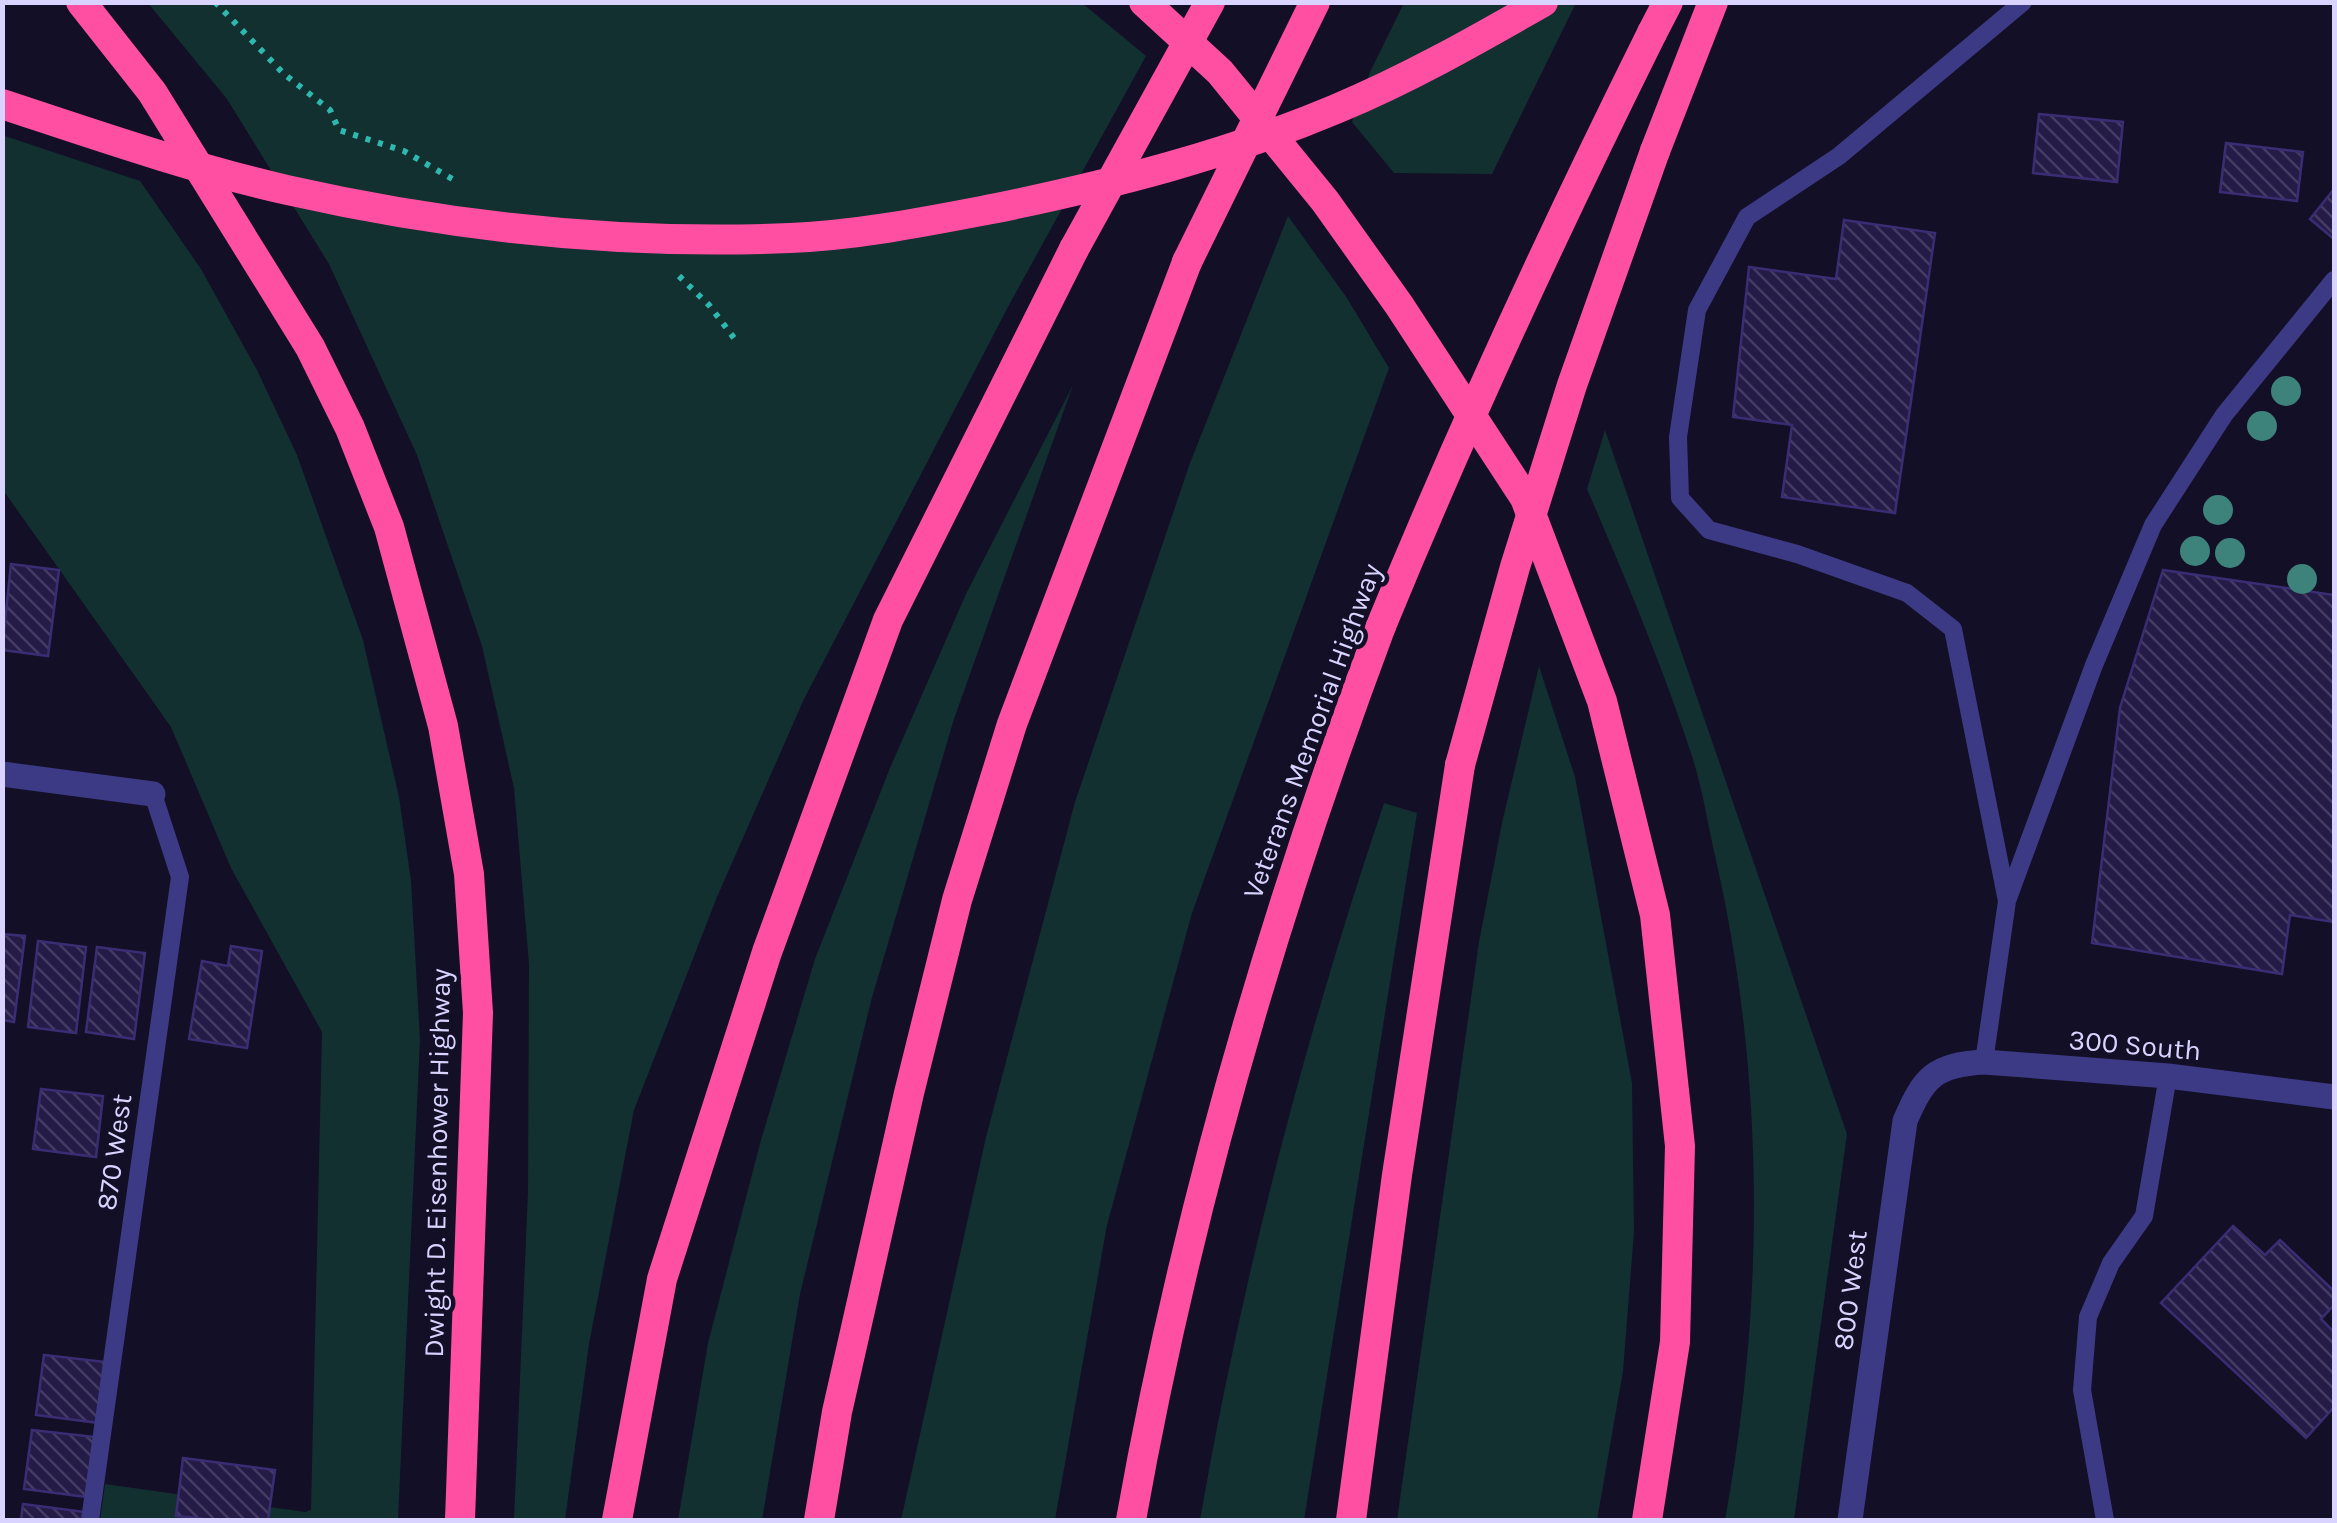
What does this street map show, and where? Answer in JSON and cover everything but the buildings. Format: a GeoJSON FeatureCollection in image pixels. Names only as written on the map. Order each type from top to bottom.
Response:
{"type":"FeatureCollection","features":[{"type":"Feature","properties":{"kind":"highway","name":"Dwight D. Eisenhower Highway"},"geometry":{"type":"LineString","coordinates":[[81,2],[152,92],[310,347],[350,428],[389,527],[443,726],[469,874],[478,1014],[460,1520]]}},
{"type":"Feature","properties":{"kind":"highway"},"geometry":{"type":"LineString","coordinates":[[1144,2],[1220,72],[1325,200],[1420,337],[1525,498],[1602,700],[1654,915],[1680,1146],[1675,1342],[1646,1520]]}},
{"type":"Feature","properties":{"kind":"highway"},"geometry":{"type":"LineString","coordinates":[[616,1520],[662,1279],[767,952],[888,620],[1074,249],[1210,2]]}},
{"type":"Feature","properties":{"kind":"highway"},"geometry":{"type":"LineString","coordinates":[[819,1520],[837,1412],[909,1093],[957,900],[1012,724],[1188,262],[1314,2]]}},
{"type":"Feature","properties":{"kind":"highway"},"geometry":{"type":"LineString","coordinates":[[2,104],[176,160],[286,190],[395,210],[487,225],[640,238],[794,238],[908,226],[1062,195],[1203,159],[1336,109],[1443,58],[1543,2]]}},
{"type":"Feature","properties":{"kind":"highway","name":"Veterans Memorial Highway"},"geometry":{"type":"LineString","coordinates":[[1131,1520],[1147,1429],[1268,950],[1322,783],[1381,626],[1509,328],[1668,2]]}},
{"type":"Feature","properties":{"kind":"highway"},"geometry":{"type":"LineString","coordinates":[[1351,1520],[1397,1175],[1460,765],[1515,567],[1572,386],[1713,2]]}},
{"type":"Feature","properties":{"kind":"street"},"geometry":{"type":"LineString","coordinates":[[2,774],[152,794]]}},
{"type":"Feature","properties":{"kind":"street","name":"300 South"},"geometry":{"type":"LineString","coordinates":[[1932,1074],[1960,1064],[1984,1062],[2168,1076],[2334,1098]]}},
{"type":"Feature","properties":{"kind":"street","name":"800 West"},"geometry":{"type":"LineString","coordinates":[[1850,1520],[1905,1121],[1918,1090],[1932,1074]]}},
{"type":"Feature","properties":{"kind":"lane"},"geometry":{"type":"LineString","coordinates":[[2006,901],[1953,630],[1907,592],[1797,554],[1709,530],[1680,498],[1678,437],[1697,310],[1747,218],[1839,156],[2023,2]]}},
{"type":"Feature","properties":{"kind":"lane"},"geometry":{"type":"LineString","coordinates":[[1984,1062],[2006,901],[2094,665],[2153,525],[2224,415],[2334,280]]}},
{"type":"Feature","properties":{"kind":"lane","name":"870 West"},"geometry":{"type":"LineString","coordinates":[[90,1520],[180,877],[152,794]]}},
{"type":"Feature","properties":{"kind":"lane"},"geometry":{"type":"LineString","coordinates":[[2105,1520],[2082,1390],[2088,1317],[2111,1263],[2144,1216],[2168,1076]]}},
{"type":"Feature","properties":{"kind":"path"},"geometry":{"type":"LineString","coordinates":[[215,2],[284,74],[330,110],[339,130],[404,151],[469,187]]}},
{"type":"Feature","properties":{"kind":"path"},"geometry":{"type":"LineString","coordinates":[[674,271],[709,304],[737,342]]}},
{"type":"Feature","properties":{"kind":"green space"},"geometry":{"type":"Polygon","coordinates":[[[148,3],[1082,3],[1146,56],[1009,305],[804,699],[717,897],[634,1110],[589,1344],[565,1520],[514,1520],[528,1192],[529,964],[514,788],[482,646],[417,455],[329,264],[227,99],[148,3]]]}},
{"type":"Feature","properties":{"kind":"green space"},"geometry":{"type":"Polygon","coordinates":[[[1404,3],[1576,3],[1492,174],[1394,173],[1352,122],[1370,72],[1404,3]]]}},
{"type":"Feature","properties":{"kind":"green space"},"geometry":{"type":"Polygon","coordinates":[[[2,135],[140,181],[201,269],[257,370],[297,455],[363,640],[399,797],[411,881],[420,1039],[398,1520],[100,1520],[105,1484],[311,1510],[322,1032],[231,868],[171,727],[3,490],[2,135]]]}},
{"type":"Feature","properties":{"kind":"green space"},"geometry":{"type":"Polygon","coordinates":[[[1288,216],[1347,298],[1389,368],[1192,913],[1107,1225],[1055,1520],[901,1520],[986,1137],[1075,802],[1190,463],[1288,216]]]}},
{"type":"Feature","properties":{"kind":"green space"},"geometry":{"type":"Polygon","coordinates":[[[1073,385],[954,719],[871,1001],[800,1294],[762,1520],[678,1520],[708,1343],[761,1140],[815,959],[890,768],[966,594],[1073,385]]]}},
{"type":"Feature","properties":{"kind":"green space"},"geometry":{"type":"Polygon","coordinates":[[[1605,430],[1847,1134],[1794,1520],[1725,1520],[1738,1438],[1753,1272],[1751,1107],[1744,1024],[1732,942],[1696,769],[1656,655],[1587,489],[1605,430]]]}},
{"type":"Feature","properties":{"kind":"green space"},"geometry":{"type":"Polygon","coordinates":[[[1539,666],[1575,777],[1632,1083],[1634,1232],[1623,1371],[1597,1520],[1397,1520],[1479,942],[1539,666]]]}},
{"type":"Feature","properties":{"kind":"green space"},"geometry":{"type":"Polygon","coordinates":[[[1384,803],[1417,813],[1304,1520],[1200,1520],[1235,1338],[1278,1158],[1328,980],[1384,803]]]}}]}
